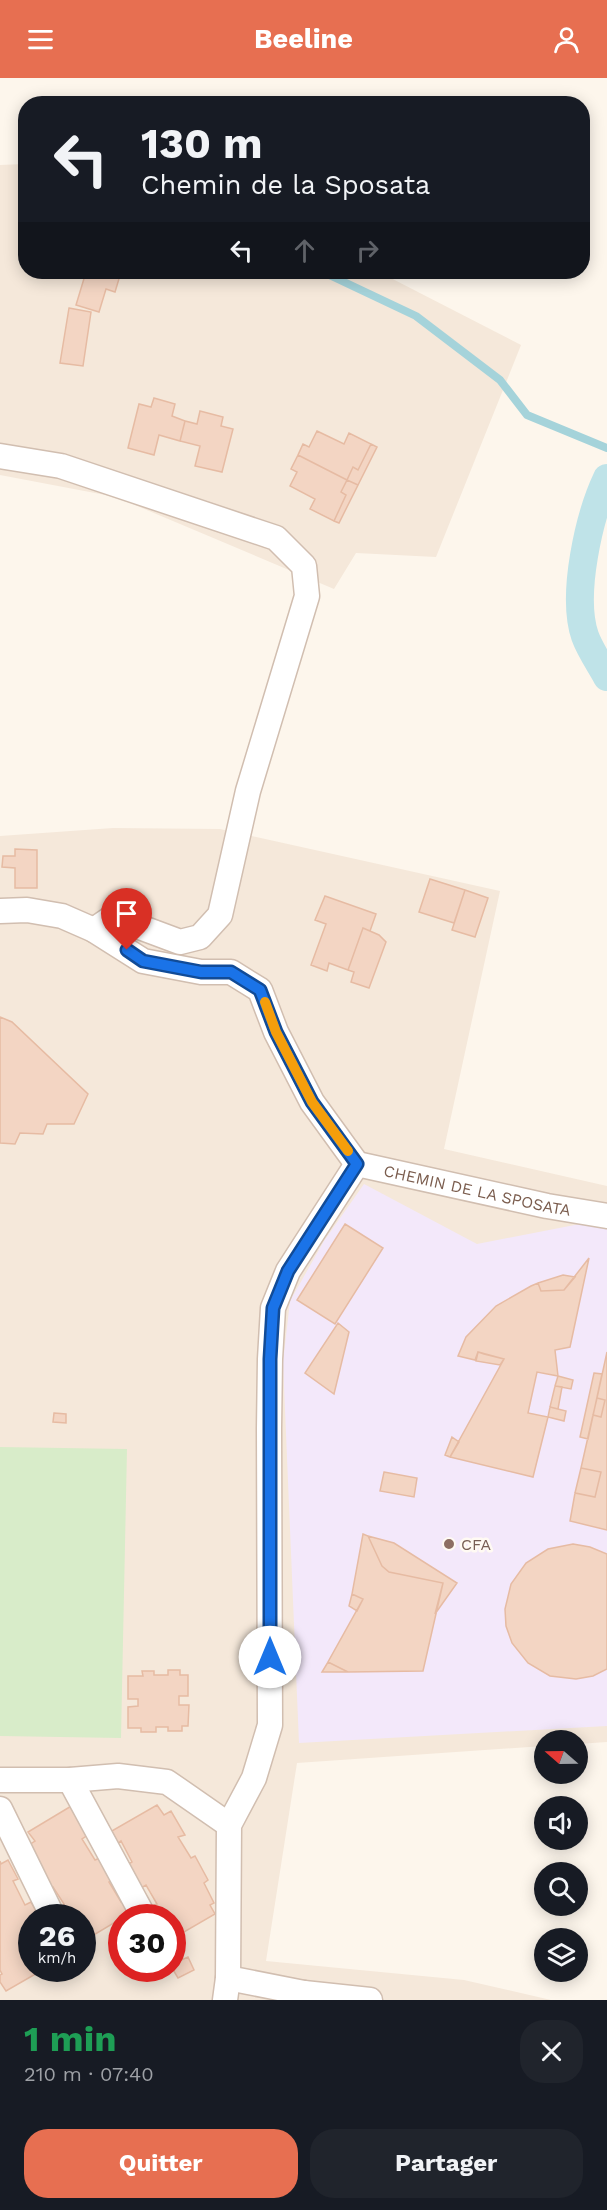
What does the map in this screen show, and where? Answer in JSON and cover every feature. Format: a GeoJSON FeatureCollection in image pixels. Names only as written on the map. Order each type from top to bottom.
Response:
{"type":"FeatureCollection","features":[{"type":"Feature","properties":{"kind":"street"},"geometry":{"type":"LineString","coordinates":[[0,456],[61,466],[276,538],[303,566],[307,596],[248,791],[220,915],[200,937],[180,942],[113,917],[94,930]]}},
{"type":"Feature","properties":{"kind":"street"},"geometry":{"type":"LineString","coordinates":[[0,911],[27,910],[62,916],[94,930],[143,961],[201,972],[231,972],[260,990],[276,1032],[312,1102],[357,1164],[288,1271],[273,1308],[270,1370],[270,1725],[254,1778],[229,1825],[226,1989],[370,2000]]}},
{"type":"Feature","properties":{"kind":"street","name":"CHEMIN DE LA SPOSATA"},"geometry":{"type":"LineString","coordinates":[[357,1164],[548,1206],[607,1216]]}},
{"type":"Feature","properties":{"kind":"street"},"geometry":{"type":"LineString","coordinates":[[0,1780],[70,1780],[118,1776],[167,1782],[229,1825]]}},
{"type":"Feature","properties":{"kind":"street"},"geometry":{"type":"LineString","coordinates":[[70,1780],[137,1904]]}},
{"type":"Feature","properties":{"kind":"street"},"geometry":{"type":"LineString","coordinates":[[0,1809],[47,1904]]}},
{"type":"Feature","properties":{"kind":"shaded area"},"geometry":{"type":"Polygon","coordinates":[[[18,164],[18,279],[393,279],[521,345],[436,557],[356,553],[334,589],[116,497],[0,475],[0,165],[18,164]]]}},
{"type":"Feature","properties":{"kind":"shaded area"},"geometry":{"type":"Polygon","coordinates":[[[113,828],[220,829],[500,891],[444,1149],[607,1186],[607,1742],[588,1743],[588,1730],[534,1730],[534,1747],[297,1763],[266,1961],[464,1980],[551,2000],[0,2000],[0,836],[113,828]]]}},
{"type":"Feature","properties":{"kind":"shaded area","name":"CFA"},"geometry":{"type":"Polygon","coordinates":[[[364,1184],[477,1244],[590,1222],[607,1225],[607,1726],[299,1743],[283,1362],[290,1301],[324,1241],[364,1184]]]}},
{"type":"Feature","properties":{"kind":"green space"},"geometry":{"type":"Polygon","coordinates":[[[0,1447],[127,1449],[121,1738],[0,1736],[0,1447]]]}},
{"type":"Feature","properties":{"kind":"building"},"geometry":{"type":"Polygon","coordinates":[[[84,279],[119,279],[115,292],[106,289],[99,312],[76,305],[84,279]]]}},
{"type":"Feature","properties":{"kind":"building"},"geometry":{"type":"Polygon","coordinates":[[[69,308],[91,312],[83,366],[60,363],[69,308]]]}},
{"type":"Feature","properties":{"kind":"building"},"geometry":{"type":"Polygon","coordinates":[[[154,398],[175,404],[172,416],[185,421],[180,441],[159,435],[154,455],[128,448],[139,404],[151,407],[154,398]]]}},
{"type":"Feature","properties":{"kind":"building"},"geometry":{"type":"Polygon","coordinates":[[[200,411],[223,417],[221,426],[233,429],[222,472],[195,466],[200,446],[180,441],[185,421],[197,424],[200,411]]]}},
{"type":"Feature","properties":{"kind":"building"},"geometry":{"type":"Polygon","coordinates":[[[317,431],[344,444],[349,433],[371,444],[358,470],[353,467],[347,480],[298,455],[303,444],[309,447],[317,431]]]}},
{"type":"Feature","properties":{"kind":"building"},"geometry":{"type":"Polygon","coordinates":[[[371,444],[377,447],[358,485],[347,480],[353,467],[358,470],[371,444]]]}},
{"type":"Feature","properties":{"kind":"building"},"geometry":{"type":"Polygon","coordinates":[[[298,455],[347,480],[341,492],[346,495],[334,521],[310,509],[315,499],[290,486],[297,472],[291,469],[298,455]]]}},
{"type":"Feature","properties":{"kind":"building"},"geometry":{"type":"Polygon","coordinates":[[[347,480],[358,485],[339,523],[334,521],[346,495],[341,492],[347,480]]]}},
{"type":"Feature","properties":{"kind":"building"},"geometry":{"type":"Polygon","coordinates":[[[15,849],[37,850],[37,888],[15,888],[15,868],[2,867],[3,856],[15,856],[15,849]]]}},
{"type":"Feature","properties":{"kind":"building"},"geometry":{"type":"Polygon","coordinates":[[[430,879],[465,890],[454,923],[419,912],[430,879]]]}},
{"type":"Feature","properties":{"kind":"building"},"geometry":{"type":"Polygon","coordinates":[[[465,890],[488,898],[475,937],[452,930],[465,890]]]}},
{"type":"Feature","properties":{"kind":"building"},"geometry":{"type":"Polygon","coordinates":[[[325,896],[376,914],[370,931],[363,928],[348,970],[329,963],[327,971],[311,965],[326,924],[315,920],[325,896]]]}},
{"type":"Feature","properties":{"kind":"building"},"geometry":{"type":"Polygon","coordinates":[[[363,928],[379,935],[386,942],[369,988],[351,982],[354,972],[348,970],[363,928]]]}},
{"type":"Feature","properties":{"kind":"building"},"geometry":{"type":"Polygon","coordinates":[[[0,1017],[12,1022],[88,1094],[74,1124],[47,1124],[43,1134],[20,1133],[15,1144],[0,1143],[0,1017]]]}},
{"type":"Feature","properties":{"kind":"building"},"geometry":{"type":"Polygon","coordinates":[[[345,1224],[383,1248],[335,1324],[297,1300],[345,1224]]]}},
{"type":"Feature","properties":{"kind":"building"},"geometry":{"type":"Polygon","coordinates":[[[589,1258],[570,1347],[555,1350],[558,1376],[537,1372],[528,1413],[548,1417],[533,1477],[450,1457],[504,1359],[478,1352],[475,1360],[458,1356],[466,1337],[496,1306],[531,1286],[538,1283],[541,1291],[564,1290],[589,1258]]]}},
{"type":"Feature","properties":{"kind":"building"},"geometry":{"type":"Polygon","coordinates":[[[563,1275],[575,1277],[564,1290],[541,1291],[538,1283],[563,1275]]]}},
{"type":"Feature","properties":{"kind":"building"},"geometry":{"type":"Polygon","coordinates":[[[338,1323],[349,1332],[334,1394],[305,1373],[338,1323]]]}},
{"type":"Feature","properties":{"kind":"building"},"geometry":{"type":"Polygon","coordinates":[[[478,1352],[504,1359],[500,1365],[476,1361],[478,1352]]]}},
{"type":"Feature","properties":{"kind":"building"},"geometry":{"type":"Polygon","coordinates":[[[607,1352],[607,1530],[570,1521],[575,1493],[595,1497],[601,1472],[581,1468],[593,1415],[601,1417],[605,1400],[597,1398],[607,1352]]]}},
{"type":"Feature","properties":{"kind":"building"},"geometry":{"type":"Polygon","coordinates":[[[594,1373],[602,1374],[588,1439],[580,1437],[594,1373]]]}},
{"type":"Feature","properties":{"kind":"building"},"geometry":{"type":"Polygon","coordinates":[[[558,1376],[573,1380],[571,1389],[555,1386],[558,1376]]]}},
{"type":"Feature","properties":{"kind":"building"},"geometry":{"type":"Polygon","coordinates":[[[555,1386],[562,1387],[558,1409],[550,1407],[555,1386]]]}},
{"type":"Feature","properties":{"kind":"building"},"geometry":{"type":"Polygon","coordinates":[[[597,1398],[605,1400],[601,1417],[593,1415],[597,1398]]]}},
{"type":"Feature","properties":{"kind":"building"},"geometry":{"type":"Polygon","coordinates":[[[550,1407],[566,1411],[564,1421],[548,1417],[550,1407]]]}},
{"type":"Feature","properties":{"kind":"building"},"geometry":{"type":"Polygon","coordinates":[[[54,1413],[66,1414],[66,1423],[53,1422],[54,1413]]]}},
{"type":"Feature","properties":{"kind":"building"},"geometry":{"type":"Polygon","coordinates":[[[452,1437],[459,1442],[450,1457],[445,1455],[452,1437]]]}},
{"type":"Feature","properties":{"kind":"building"},"geometry":{"type":"Polygon","coordinates":[[[581,1468],[601,1472],[595,1497],[575,1493],[581,1468]]]}},
{"type":"Feature","properties":{"kind":"building"},"geometry":{"type":"Polygon","coordinates":[[[384,1472],[417,1478],[414,1497],[380,1491],[384,1472]]]}},
{"type":"Feature","properties":{"kind":"building"},"geometry":{"type":"Polygon","coordinates":[[[363,1534],[368,1536],[382,1566],[389,1572],[443,1583],[423,1671],[348,1672],[328,1662],[363,1599],[352,1594],[363,1534]]]}},
{"type":"Feature","properties":{"kind":"building"},"geometry":{"type":"Polygon","coordinates":[[[368,1536],[394,1543],[457,1583],[435,1614],[443,1583],[389,1572],[382,1566],[368,1536]]]}},
{"type":"Feature","properties":{"kind":"building"},"geometry":{"type":"Polygon","coordinates":[[[573,1544],[590,1547],[607,1554],[607,1669],[593,1676],[576,1679],[550,1676],[528,1663],[512,1643],[506,1626],[505,1609],[511,1584],[526,1563],[548,1549],[573,1544]]]}},
{"type":"Feature","properties":{"kind":"building"},"geometry":{"type":"Polygon","coordinates":[[[352,1594],[363,1599],[357,1611],[349,1606],[352,1594]]]}},
{"type":"Feature","properties":{"kind":"building"},"geometry":{"type":"Polygon","coordinates":[[[328,1662],[348,1672],[322,1672],[328,1662]]]}},
{"type":"Feature","properties":{"kind":"building"},"geometry":{"type":"Polygon","coordinates":[[[168,1670],[180,1670],[180,1675],[188,1675],[188,1696],[179,1696],[179,1705],[189,1705],[188,1726],[182,1726],[182,1731],[168,1731],[168,1727],[156,1727],[156,1732],[141,1732],[141,1728],[128,1728],[128,1707],[138,1706],[138,1699],[128,1699],[128,1676],[143,1676],[142,1671],[154,1671],[154,1675],[168,1675],[168,1670]]]}},
{"type":"Feature","properties":{"kind":"building"},"geometry":{"type":"Polygon","coordinates":[[[78,1802],[88,1835],[82,1839],[95,1860],[102,1857],[115,1879],[109,1882],[121,1902],[127,1898],[130,1904],[108,1904],[108,1926],[96,1934],[96,1904],[64,1904],[53,1887],[49,1889],[29,1845],[35,1841],[28,1832],[78,1802]]]}},
{"type":"Feature","properties":{"kind":"building"},"geometry":{"type":"Polygon","coordinates":[[[157,1805],[164,1815],[171,1811],[185,1835],[178,1837],[191,1858],[195,1856],[208,1880],[204,1883],[214,1903],[210,1905],[215,1914],[186,1931],[186,1904],[157,1904],[146,1885],[141,1888],[127,1865],[132,1862],[121,1841],[117,1844],[110,1832],[157,1805]]]}},
{"type":"Feature","properties":{"kind":"building"},"geometry":{"type":"Polygon","coordinates":[[[8,1860],[18,1879],[13,1881],[24,1904],[18,1904],[18,1982],[22,1982],[6,1991],[0,1982],[2,1974],[0,1970],[0,1861],[1,1864],[8,1860]]]}},
{"type":"Feature","properties":{"kind":"building"},"geometry":{"type":"Polygon","coordinates":[[[188,1957],[194,1970],[186,1974],[186,1958],[188,1957]]]}},
{"type":"Feature","properties":{"kind":"waterway"},"geometry":{"type":"LineString","coordinates":[[338,279],[416,316],[500,380],[527,415],[607,448]]}},
{"type":"Feature","properties":{"kind":"waterway"},"geometry":{"type":"LineString","coordinates":[[607,478],[588,534],[580,599],[585,636],[607,677]]}},
{"type":"Feature","properties":{"kind":"slow traffic"},"geometry":{"type":"LineString","coordinates":[[265,1002],[276,1032],[312,1102],[348,1151]]}},
{"type":"Feature","properties":{"kind":"place","name":"CFA"},"geometry":{"type":"Point","coordinates":[449,1544]}},
{"type":"Feature","properties":{"kind":"route"},"geometry":{"type":"LineString","coordinates":[[127,950],[143,961],[201,972],[231,972],[260,990],[276,1032],[312,1102],[357,1164],[288,1271],[273,1308],[269,1474],[270,1657]]}}]}
